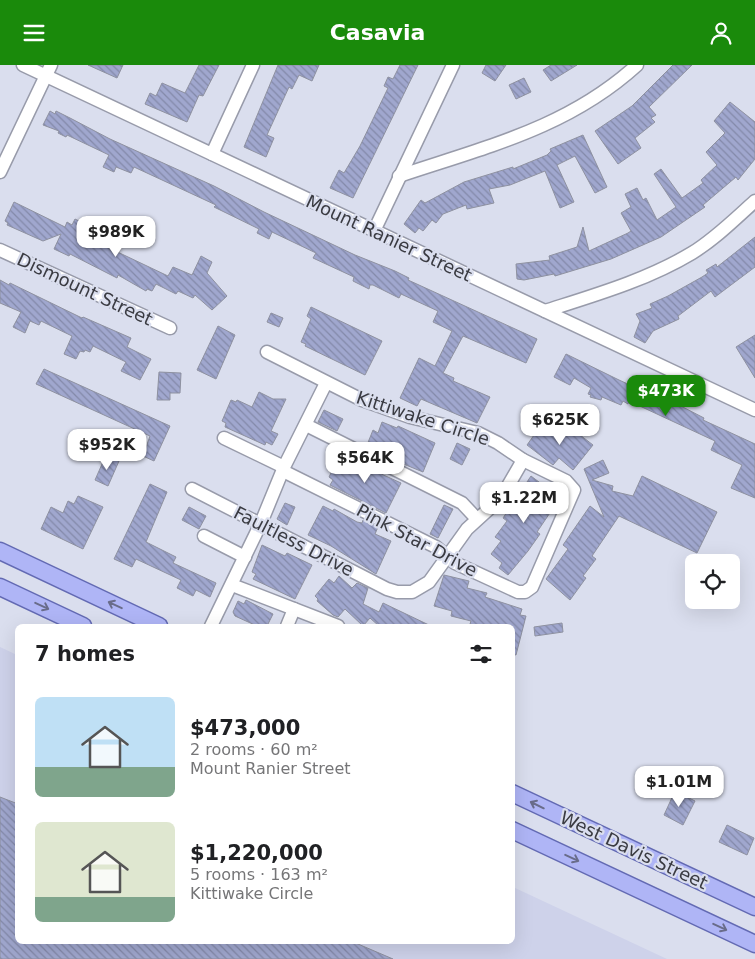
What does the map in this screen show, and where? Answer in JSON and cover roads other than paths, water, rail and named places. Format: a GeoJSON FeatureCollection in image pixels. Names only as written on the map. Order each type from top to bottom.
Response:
{"type":"FeatureCollection","features":[{"type":"Feature","properties":{"kind":"main road"},"geometry":{"type":"LineString","coordinates":[[0,551],[155,624]]}},
{"type":"Feature","properties":{"kind":"main road"},"geometry":{"type":"LineString","coordinates":[[0,587],[79,624]]}},
{"type":"Feature","properties":{"kind":"main road","name":"West Davis Street"},"geometry":{"type":"LineString","coordinates":[[515,794],[755,907]]}},
{"type":"Feature","properties":{"kind":"main road","name":"West Davis Street"},"geometry":{"type":"LineString","coordinates":[[515,831],[755,944]]}},
{"type":"Feature","properties":{"kind":"street","name":"Mount Ranier Street"},"geometry":{"type":"LineString","coordinates":[[23,65],[48,71],[212,154],[755,411]]}},
{"type":"Feature","properties":{"kind":"street"},"geometry":{"type":"LineString","coordinates":[[212,154],[253,65]]}},
{"type":"Feature","properties":{"kind":"street"},"geometry":{"type":"LineString","coordinates":[[374,231],[453,65]]}},
{"type":"Feature","properties":{"kind":"street"},"geometry":{"type":"LineString","coordinates":[[400,176],[536,130],[590,101],[622,79],[637,65]]}},
{"type":"Feature","properties":{"kind":"street"},"geometry":{"type":"LineString","coordinates":[[0,172],[48,71]]}},
{"type":"Feature","properties":{"kind":"street"},"geometry":{"type":"LineString","coordinates":[[545,311],[619,287],[670,265],[694,251],[755,201]]}},
{"type":"Feature","properties":{"kind":"street","name":"Dismount Street"},"geometry":{"type":"LineString","coordinates":[[0,250],[170,328]]}},
{"type":"Feature","properties":{"kind":"street","name":"Kittiwake Circle"},"geometry":{"type":"LineString","coordinates":[[266,352],[326,383],[410,417],[478,433],[498,443],[523,461],[566,481],[574,490],[532,587],[525,592]]}},
{"type":"Feature","properties":{"kind":"street"},"geometry":{"type":"LineString","coordinates":[[212,624],[326,383]]}},
{"type":"Feature","properties":{"kind":"street"},"geometry":{"type":"LineString","coordinates":[[306,425],[462,503],[476,519]]}},
{"type":"Feature","properties":{"kind":"street","name":"Pink Star Drive"},"geometry":{"type":"LineString","coordinates":[[224,438],[436,547],[455,563],[518,592],[525,592]]}},
{"type":"Feature","properties":{"kind":"street"},"geometry":{"type":"LineString","coordinates":[[447,557],[476,519],[501,498],[523,461]]}},
{"type":"Feature","properties":{"kind":"street","name":"Faultless Drive"},"geometry":{"type":"LineString","coordinates":[[192,489],[397,592],[412,592],[429,582],[447,557]]}},
{"type":"Feature","properties":{"kind":"street"},"geometry":{"type":"LineString","coordinates":[[204,536],[245,557]]}},
{"type":"Feature","properties":{"kind":"street"},"geometry":{"type":"LineString","coordinates":[[232,585],[333,624]]}},
{"type":"Feature","properties":{"kind":"street"},"geometry":{"type":"LineString","coordinates":[[288,624],[294,609]]}}]}
